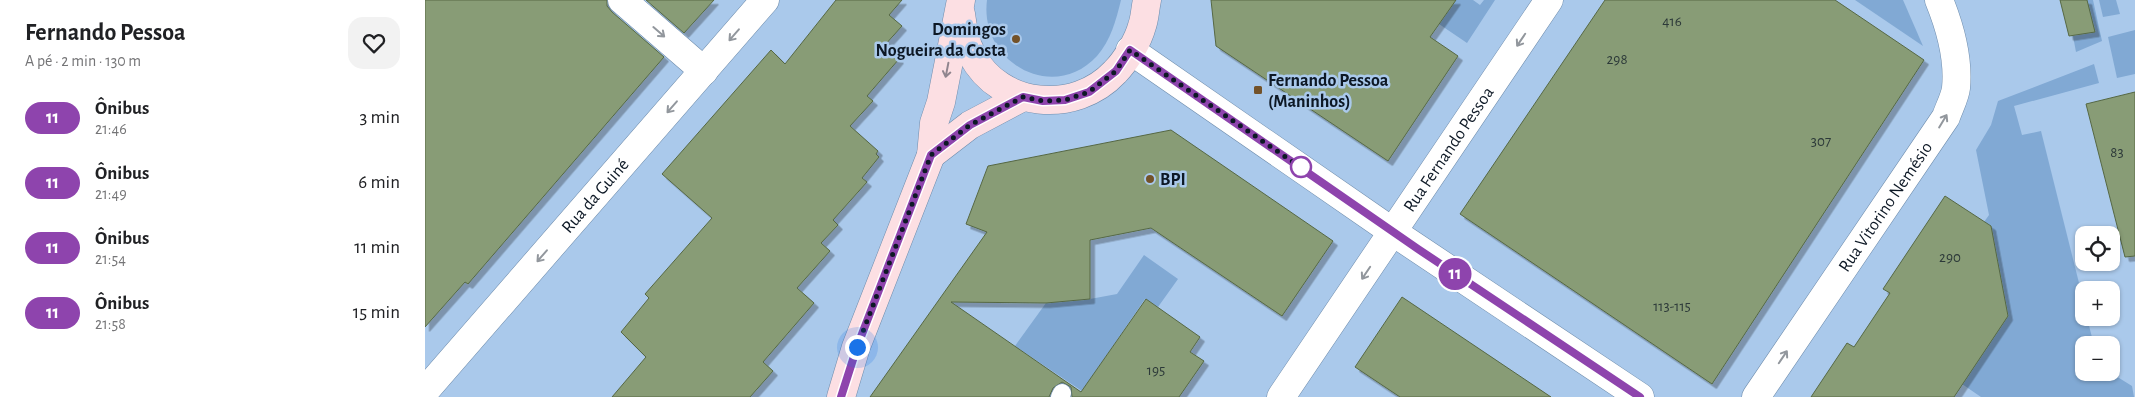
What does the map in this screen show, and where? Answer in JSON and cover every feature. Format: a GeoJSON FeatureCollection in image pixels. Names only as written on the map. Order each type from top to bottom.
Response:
{"type":"FeatureCollection","features":[{"type":"Feature","properties":{"kind":"main road"},"geometry":{"type":"LineString","coordinates":[[960,1],[963,32],[972,56],[989,78],[1023,97],[1043,101],[1065,100],[1089,92],[1116,71],[1142,28],[1147,0]]}},
{"type":"Feature","properties":{"kind":"main road"},"geometry":{"type":"LineString","coordinates":[[841,397],[857,347],[931,155],[934,123],[941,102],[960,1]]}},
{"type":"Feature","properties":{"kind":"main road"},"geometry":{"type":"LineString","coordinates":[[931,155],[970,125],[1023,97]]}},
{"type":"Feature","properties":{"kind":"street"},"geometry":{"type":"LineString","coordinates":[[622,0],[704,71]]}},
{"type":"Feature","properties":{"kind":"street","name":"Rua da Guiné"},"geometry":{"type":"LineString","coordinates":[[425,391],[765,0]]}},
{"type":"Feature","properties":{"kind":"street","name":"Rua Fernando Pessoa"},"geometry":{"type":"LineString","coordinates":[[1281,397],[1549,0]]}},
{"type":"Feature","properties":{"kind":"street","name":"Rua Vitorino Nemésio"},"geometry":{"type":"LineString","coordinates":[[1756,397],[1946,117],[1956,89],[1956,64],[1951,31],[1939,0]]}},
{"type":"Feature","properties":{"kind":"street"},"geometry":{"type":"LineString","coordinates":[[1130,50],[1393,232],[1641,397]]}},
{"type":"Feature","properties":{"kind":"shaded area"},"geometry":{"type":"Polygon","coordinates":[[[987,0],[1121,0],[1109,37],[1097,56],[1079,70],[1060,76],[1041,76],[1022,69],[1007,58],[995,42],[988,22],[987,0]]]}},
{"type":"Feature","properties":{"kind":"shaded area"},"geometry":{"type":"Polygon","coordinates":[[[1456,0],[1473,0],[1480,5],[1484,0],[1495,0],[1467,43],[1439,24],[1456,0]]]}},
{"type":"Feature","properties":{"kind":"shaded area"},"geometry":{"type":"Polygon","coordinates":[[[1855,0],[1903,0],[1923,46],[1855,0]]]}},
{"type":"Feature","properties":{"kind":"shaded area"},"geometry":{"type":"Polygon","coordinates":[[[2087,0],[2093,0],[2102,41],[2076,52],[2073,36],[2094,31],[2087,0]]]}},
{"type":"Feature","properties":{"kind":"shaded area"},"geometry":{"type":"Polygon","coordinates":[[[2099,0],[2116,0],[2120,14],[2103,17],[2099,0]]]}},
{"type":"Feature","properties":{"kind":"shaded area"},"geometry":{"type":"Polygon","coordinates":[[[2135,30],[2135,74],[2117,78],[2108,37],[2135,30]]]}},
{"type":"Feature","properties":{"kind":"shaded area"},"geometry":{"type":"Polygon","coordinates":[[[2094,64],[2099,83],[2014,106],[2022,135],[2041,131],[2078,281],[2075,281],[2075,326],[2089,326],[2092,336],[2075,336],[2075,381],[2120,381],[2120,379],[2132,386],[2134,397],[1981,397],[1962,384],[2008,316],[1991,226],[1984,222],[1989,215],[1976,150],[1991,125],[1998,101],[2094,64]]]}},
{"type":"Feature","properties":{"kind":"shaded area"},"geometry":{"type":"Polygon","coordinates":[[[1144,255],[1178,279],[1158,307],[1145,299],[1082,391],[1015,346],[1046,303],[1090,299],[1117,294],[1144,255]]]}},
{"type":"Feature","properties":{"kind":"building"},"geometry":{"type":"Polygon","coordinates":[[[425,0],[607,0],[607,6],[612,12],[664,57],[468,284],[465,282],[425,327],[425,0]]]}},
{"type":"Feature","properties":{"kind":"building"},"geometry":{"type":"Polygon","coordinates":[[[646,0],[714,0],[684,33],[646,0]]]}},
{"type":"Feature","properties":{"kind":"building"},"geometry":{"type":"Polygon","coordinates":[[[836,0],[902,0],[889,15],[902,26],[884,46],[899,59],[867,96],[873,101],[850,126],[878,151],[876,154],[879,157],[862,178],[867,182],[833,220],[838,225],[821,243],[830,251],[797,288],[814,303],[763,362],[773,371],[750,397],[612,397],[646,357],[621,332],[649,298],[645,294],[712,218],[662,174],[771,50],[785,64],[836,0]]]}},
{"type":"Feature","properties":{"kind":"building"},"geometry":{"type":"Polygon","coordinates":[[[1211,0],[1456,0],[1430,37],[1458,56],[1388,161],[1216,46],[1211,0]]]}},
{"type":"Feature","properties":{"kind":"building"},"geometry":{"type":"Polygon","coordinates":[[[1605,0],[1835,0],[1924,60],[1712,384],[1460,214],[1605,0]]]}},
{"type":"Feature","properties":{"kind":"building"},"geometry":{"type":"Polygon","coordinates":[[[2060,0],[2087,0],[2095,32],[2069,36],[2060,0]]]}},
{"type":"Feature","properties":{"kind":"building"},"geometry":{"type":"Polygon","coordinates":[[[2135,92],[2135,256],[2125,257],[2120,237],[2120,226],[2117,226],[2086,104],[2135,92]]]}},
{"type":"Feature","properties":{"kind":"building"},"geometry":{"type":"Polygon","coordinates":[[[1171,130],[1333,241],[1282,316],[1151,228],[1090,240],[1090,299],[1046,303],[951,302],[1081,392],[1146,299],[1200,337],[1190,352],[1204,361],[1179,397],[1072,397],[1071,387],[1062,382],[1053,388],[1049,397],[870,397],[987,232],[966,224],[988,166],[1171,130]]]}},
{"type":"Feature","properties":{"kind":"building"},"geometry":{"type":"Polygon","coordinates":[[[1945,196],[1991,226],[2008,316],[1954,397],[1811,397],[1847,343],[1854,347],[1890,293],[1883,289],[1945,196]]]}},
{"type":"Feature","properties":{"kind":"building"},"geometry":{"type":"Polygon","coordinates":[[[1402,297],[1551,397],[1400,397],[1355,367],[1402,297]]]}},
{"type":"Feature","properties":{"kind":"bus line","name":"11"},"geometry":{"type":"LineString","coordinates":[[841,397],[857,347],[931,155],[970,125],[1023,97],[1043,101],[1065,100],[1089,92],[1116,71],[1130,50],[1393,232],[1640,397]]}},
{"type":"Feature","properties":{"kind":"place","name":"Domingos Nogueira da Costa"},"geometry":{"type":"Point","coordinates":[1016,39]}},
{"type":"Feature","properties":{"kind":"place","name":"Fernando Pessoa (Maninhos)"},"geometry":{"type":"Point","coordinates":[1258,90]}},
{"type":"Feature","properties":{"kind":"place","name":"BPI"},"geometry":{"type":"Point","coordinates":[1150,179]}},
{"type":"Feature","properties":{"kind":"route"},"geometry":{"type":"LineString","coordinates":[[857,347],[931,155],[970,125],[1023,97],[1043,101],[1065,100],[1089,92],[1116,71],[1130,50],[1306,171],[1301,167]]}}]}
